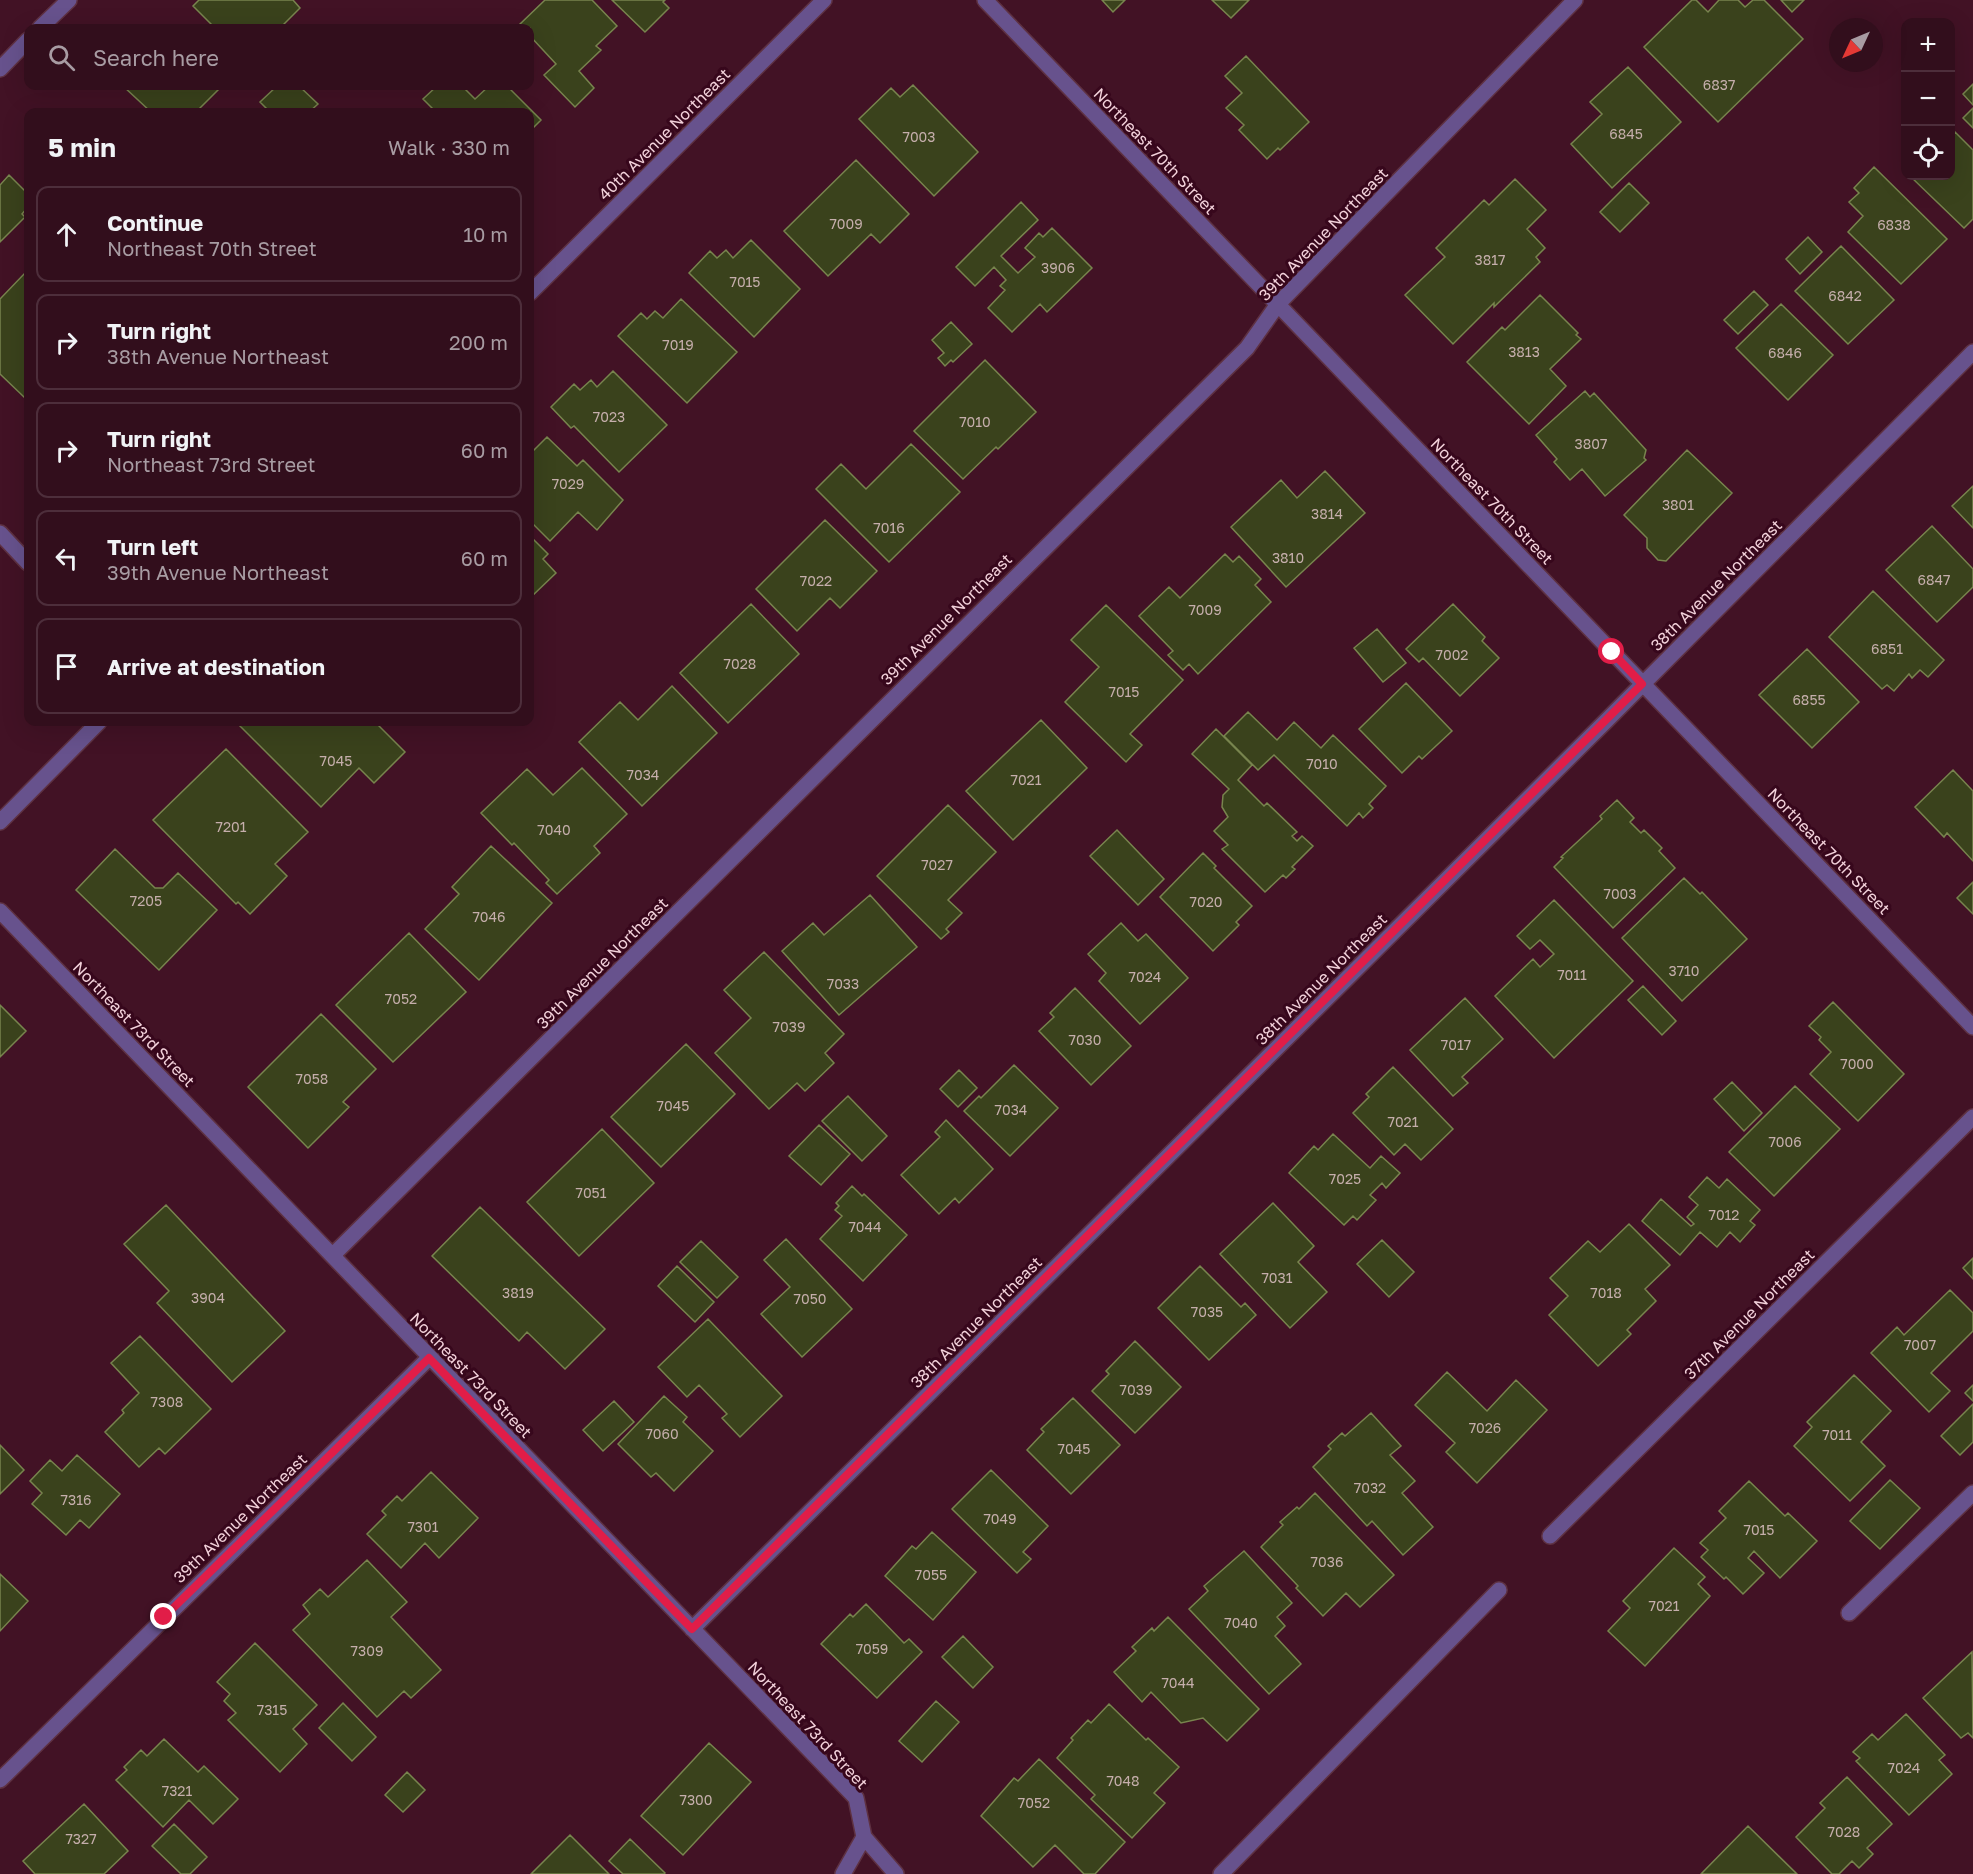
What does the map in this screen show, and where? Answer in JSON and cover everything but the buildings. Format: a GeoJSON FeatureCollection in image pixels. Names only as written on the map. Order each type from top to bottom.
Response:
{"type":"FeatureCollection","features":[{"type":"Feature","properties":{"kind":"street"},"geometry":{"type":"LineString","coordinates":[[44,24],[69,0]]}},
{"type":"Feature","properties":{"kind":"street","name":"40th Avenue Northeast"},"geometry":{"type":"LineString","coordinates":[[534,289],[824,0]]}},
{"type":"Feature","properties":{"kind":"street","name":"Northeast 70th Street"},"geometry":{"type":"LineString","coordinates":[[985,0],[1973,1027]]}},
{"type":"Feature","properties":{"kind":"street","name":"39th Avenue Northeast"},"geometry":{"type":"LineString","coordinates":[[333,1255],[618,974],[968,621],[1246,348],[1278,304],[1575,0]]}},
{"type":"Feature","properties":{"kind":"street"},"geometry":{"type":"LineString","coordinates":[[0,69],[24,44]]}},
{"type":"Feature","properties":{"kind":"street","name":"38th Avenue Northeast"},"geometry":{"type":"LineString","coordinates":[[692,1629],[1973,352]]}},
{"type":"Feature","properties":{"kind":"street"},"geometry":{"type":"LineString","coordinates":[[0,533],[24,559]]}},
{"type":"Feature","properties":{"kind":"street"},"geometry":{"type":"LineString","coordinates":[[0,822],[95,726]]}},
{"type":"Feature","properties":{"kind":"street","name":"Northeast 73rd Street"},"geometry":{"type":"LineString","coordinates":[[0,911],[856,1798],[864,1837],[896,1874]]}},
{"type":"Feature","properties":{"kind":"street","name":"37th Avenue Northeast"},"geometry":{"type":"LineString","coordinates":[[1550,1536],[1973,1117]]}},
{"type":"Feature","properties":{"kind":"street","name":"39th Avenue Northeast"},"geometry":{"type":"LineString","coordinates":[[0,1780],[429,1358]]}},
{"type":"Feature","properties":{"kind":"street"},"geometry":{"type":"LineString","coordinates":[[1850,1613],[1973,1493]]}},
{"type":"Feature","properties":{"kind":"street"},"geometry":{"type":"LineString","coordinates":[[1221,1874],[1499,1590]]}},
{"type":"Feature","properties":{"kind":"street"},"geometry":{"type":"LineString","coordinates":[[843,1874],[864,1837]]}},
{"type":"Feature","properties":{"kind":"route"},"geometry":{"type":"LineString","coordinates":[[164,1617],[429,1358],[692,1629],[1642,684],[1612,652]]}}]}
